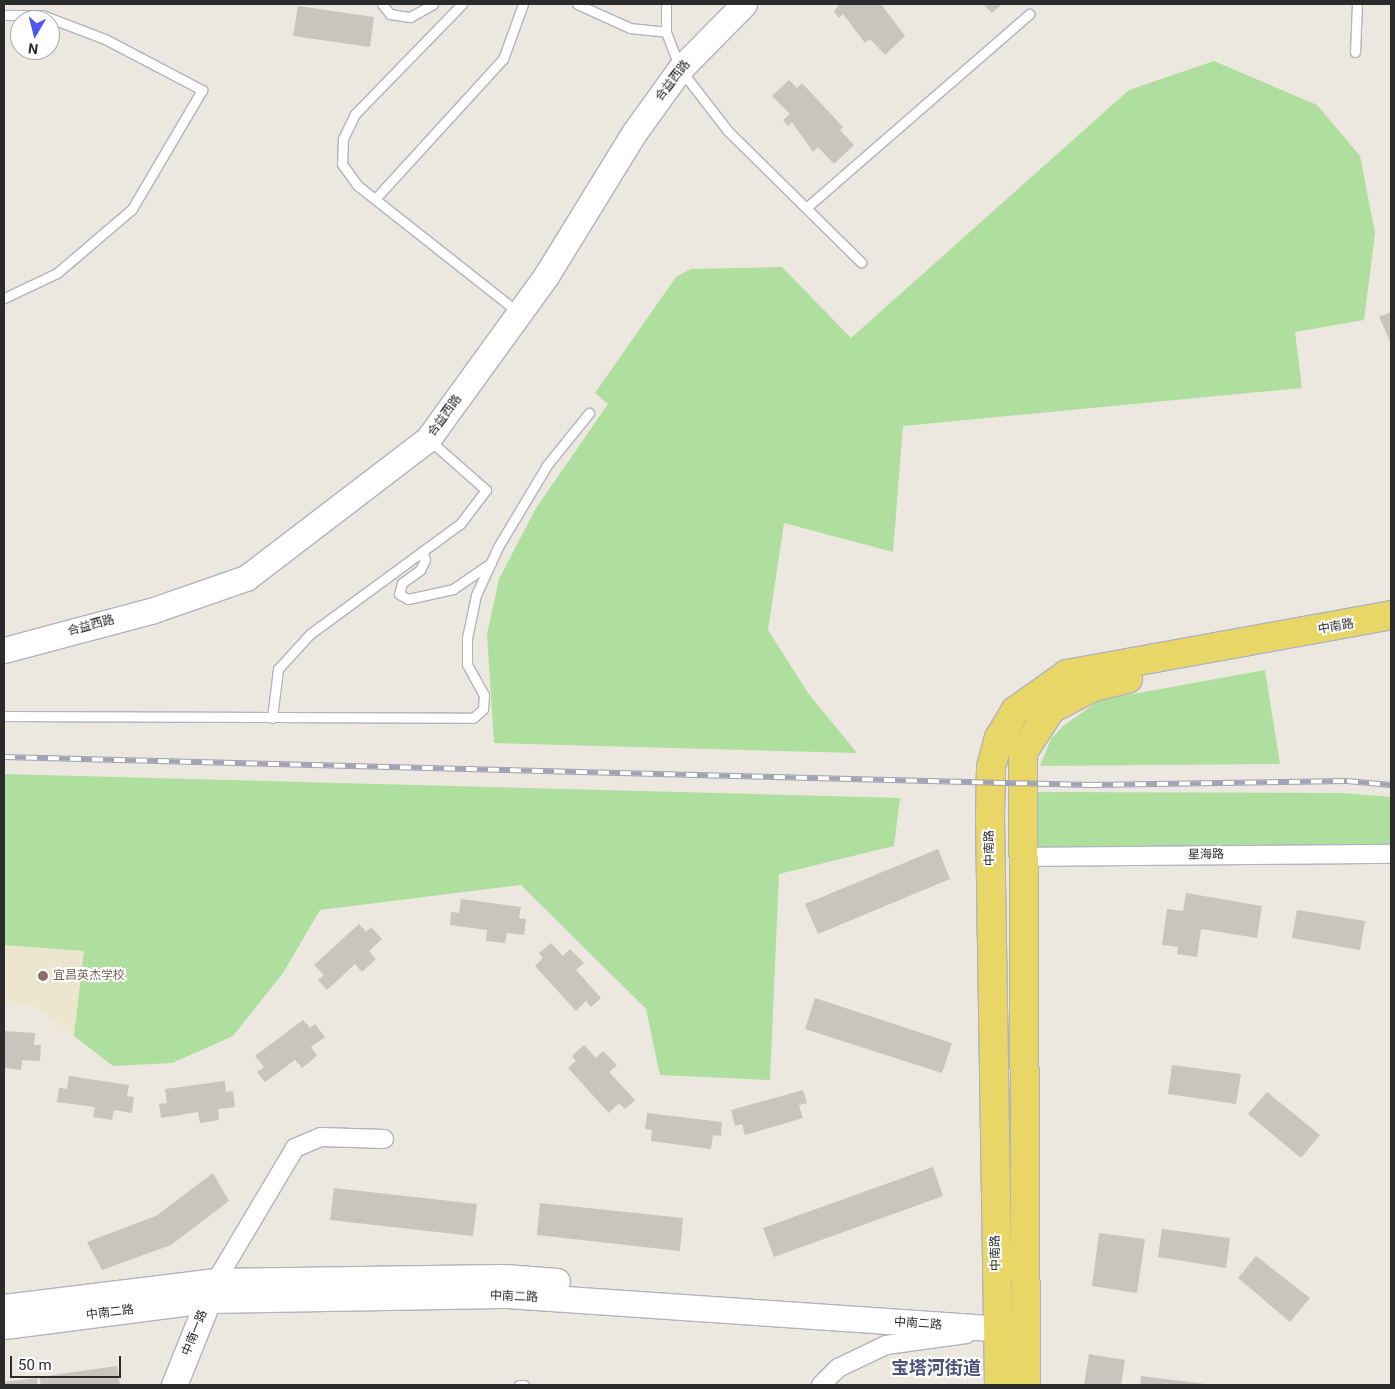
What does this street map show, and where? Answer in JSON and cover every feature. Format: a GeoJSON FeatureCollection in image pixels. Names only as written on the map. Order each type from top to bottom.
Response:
{"type":"FeatureCollection","features":[{"type":"Feature","properties":{"kind":"main road","name":"合益西路"},"geometry":{"type":"LineString","coordinates":[[4,650],[151,610],[246,578],[428,439],[520,313],[680,69],[744,4]]}},
{"type":"Feature","properties":{"kind":"main road","name":"中南路"},"geometry":{"type":"LineString","coordinates":[[1026,1385],[1011,1323],[990,816],[991,767],[999,738],[1015,712],[1067,674],[1391,615]]}},
{"type":"Feature","properties":{"kind":"main road","name":"中南路"},"geometry":{"type":"LineString","coordinates":[[999,1385],[1011,1323],[1023,752],[1038,723],[1070,696],[1132,678],[1391,634]]}},
{"type":"Feature","properties":{"kind":"main road","name":"中南二路"},"geometry":{"type":"LineString","coordinates":[[4,1307],[212,1291],[505,1277],[1011,1323]]}},
{"type":"Feature","properties":{"kind":"main road","name":"中南二路"},"geometry":{"type":"LineString","coordinates":[[4,1326],[212,1291]]}},
{"type":"Feature","properties":{"kind":"main road","name":"中南一路"},"geometry":{"type":"LineString","coordinates":[[174,1385],[212,1291]]}},
{"type":"Feature","properties":{"kind":"street","name":"星海路"},"geometry":{"type":"LineString","coordinates":[[1020,858],[1391,854]]}},
{"type":"Feature","properties":{"kind":"street"},"geometry":{"type":"LineString","coordinates":[[212,1291],[294,1148],[306,1139],[321,1137],[384,1139]]}},
{"type":"Feature","properties":{"kind":"street"},"geometry":{"type":"LineString","coordinates":[[821,1385],[838,1368],[886,1345],[1011,1323]]}},
{"type":"Feature","properties":{"kind":"lane"},"geometry":{"type":"LineString","coordinates":[[382,4],[390,14],[410,17],[433,4]]}},
{"type":"Feature","properties":{"kind":"lane"},"geometry":{"type":"LineString","coordinates":[[462,4],[355,114],[343,139],[342,164],[375,199],[520,313]]}},
{"type":"Feature","properties":{"kind":"lane"},"geometry":{"type":"LineString","coordinates":[[375,199],[503,59],[523,4]]}},
{"type":"Feature","properties":{"kind":"lane"},"geometry":{"type":"LineString","coordinates":[[577,4],[630,28],[666,32]]}},
{"type":"Feature","properties":{"kind":"lane"},"geometry":{"type":"LineString","coordinates":[[666,4],[666,32],[680,69],[728,131],[860,262]]}},
{"type":"Feature","properties":{"kind":"lane"},"geometry":{"type":"LineString","coordinates":[[1355,52],[1357,4]]}},
{"type":"Feature","properties":{"kind":"lane"},"geometry":{"type":"LineString","coordinates":[[806,208],[1029,14]]}},
{"type":"Feature","properties":{"kind":"lane"},"geometry":{"type":"LineString","coordinates":[[4,15],[42,15],[105,39],[202,90],[132,209],[57,273],[4,298]]}},
{"type":"Feature","properties":{"kind":"lane"},"geometry":{"type":"LineString","coordinates":[[4,716],[473,718],[483,709],[484,695],[468,664],[467,638],[476,596],[491,562],[547,465],[589,413]]}},
{"type":"Feature","properties":{"kind":"lane"},"geometry":{"type":"LineString","coordinates":[[272,718],[278,669],[310,634],[460,524],[486,490],[428,439]]}},
{"type":"Feature","properties":{"kind":"lane"},"geometry":{"type":"LineString","coordinates":[[423,552],[420,570],[402,583],[399,594],[408,599],[453,589],[491,562]]}},
{"type":"Feature","properties":{"kind":"lane"},"geometry":{"type":"LineString","coordinates":[[519,1385],[524,1385]]}},
{"type":"Feature","properties":{"kind":"shaded area","name":"宜昌英杰学校"},"geometry":{"type":"Polygon","coordinates":[[[4,945],[84,951],[74,1036],[36,1007],[4,1002],[4,945]]]}},
{"type":"Feature","properties":{"kind":"green space"},"geometry":{"type":"Polygon","coordinates":[[[1214,61],[1317,105],[1360,156],[1375,233],[1364,320],[1295,332],[1302,388],[903,426],[893,552],[784,523],[768,630],[808,693],[857,753],[494,743],[487,634],[499,579],[536,508],[608,404],[595,393],[676,277],[691,269],[782,267],[851,338],[1129,90],[1214,61]]]}},
{"type":"Feature","properties":{"kind":"green space"},"geometry":{"type":"Polygon","coordinates":[[[1265,670],[1280,764],[1040,766],[1051,739],[1063,726],[1100,700],[1265,670]]]}},
{"type":"Feature","properties":{"kind":"green space"},"geometry":{"type":"Polygon","coordinates":[[[4,774],[900,798],[894,846],[779,874],[770,1080],[660,1075],[646,1009],[521,885],[320,910],[283,973],[233,1036],[172,1063],[113,1066],[74,1036],[84,951],[4,945],[4,774]]]}},
{"type":"Feature","properties":{"kind":"green space"},"geometry":{"type":"Polygon","coordinates":[[[1031,792],[1343,793],[1391,797],[1391,846],[1031,853],[1031,792]]]}},
{"type":"Feature","properties":{"kind":"building"},"geometry":{"type":"Polygon","coordinates":[[[839,4],[881,4],[905,36],[885,55],[870,39],[865,43],[843,14],[839,18],[834,12],[839,4]]]}},
{"type":"Feature","properties":{"kind":"building"},"geometry":{"type":"Polygon","coordinates":[[[983,4],[1002,4],[992,13],[983,4]]]}},
{"type":"Feature","properties":{"kind":"building"},"geometry":{"type":"Polygon","coordinates":[[[298,6],[374,17],[370,47],[293,36],[298,6]]]}},
{"type":"Feature","properties":{"kind":"building"},"geometry":{"type":"Polygon","coordinates":[[[789,80],[797,88],[802,83],[843,127],[840,130],[854,145],[834,164],[818,147],[813,152],[792,122],[788,126],[783,120],[790,114],[772,96],[789,80]]]}},
{"type":"Feature","properties":{"kind":"building"},"geometry":{"type":"Polygon","coordinates":[[[1391,312],[1391,343],[1379,317],[1391,312]]]}},
{"type":"Feature","properties":{"kind":"building"},"geometry":{"type":"Polygon","coordinates":[[[938,849],[950,879],[818,934],[805,904],[938,849]]]}},
{"type":"Feature","properties":{"kind":"building"},"geometry":{"type":"Polygon","coordinates":[[[1186,893],[1262,906],[1257,938],[1201,929],[1197,957],[1177,954],[1178,947],[1162,945],[1167,909],[1183,911],[1186,893]]]}},
{"type":"Feature","properties":{"kind":"building"},"geometry":{"type":"Polygon","coordinates":[[[461,899],[521,907],[519,918],[526,919],[524,935],[507,933],[505,943],[486,941],[487,930],[450,925],[451,912],[459,913],[461,899]]]}},
{"type":"Feature","properties":{"kind":"building"},"geometry":{"type":"Polygon","coordinates":[[[1297,910],[1365,921],[1360,950],[1292,938],[1297,910]]]}},
{"type":"Feature","properties":{"kind":"building"},"geometry":{"type":"Polygon","coordinates":[[[359,924],[366,932],[371,927],[382,939],[369,951],[376,959],[362,972],[355,964],[327,990],[318,980],[324,975],[314,965],[359,924]]]}},
{"type":"Feature","properties":{"kind":"building"},"geometry":{"type":"Polygon","coordinates":[[[551,943],[563,956],[570,949],[584,963],[576,970],[601,998],[591,1007],[586,1001],[576,1011],[535,966],[543,958],[539,953],[551,943]]]}},
{"type":"Feature","properties":{"kind":"building"},"geometry":{"type":"Polygon","coordinates":[[[815,998],[952,1043],[942,1073],[805,1029],[815,998]]]}},
{"type":"Feature","properties":{"kind":"building"},"geometry":{"type":"Polygon","coordinates":[[[303,1020],[310,1028],[315,1024],[325,1037],[311,1047],[317,1056],[302,1068],[295,1060],[265,1082],[257,1072],[264,1067],[255,1056],[303,1020]]]}},
{"type":"Feature","properties":{"kind":"building"},"geometry":{"type":"Polygon","coordinates":[[[4,1031],[35,1033],[34,1045],[41,1045],[40,1061],[22,1060],[21,1070],[4,1068],[4,1031]]]}},
{"type":"Feature","properties":{"kind":"building"},"geometry":{"type":"Polygon","coordinates":[[[584,1045],[596,1058],[603,1051],[617,1065],[609,1072],[635,1100],[625,1109],[619,1103],[609,1113],[568,1068],[576,1061],[572,1056],[584,1045]]]}},
{"type":"Feature","properties":{"kind":"building"},"geometry":{"type":"Polygon","coordinates":[[[1172,1065],[1241,1074],[1236,1104],[1168,1094],[1172,1065]]]}},
{"type":"Feature","properties":{"kind":"building"},"geometry":{"type":"Polygon","coordinates":[[[69,1076],[129,1085],[127,1096],[134,1097],[132,1113],[114,1110],[112,1120],[93,1117],[95,1107],[57,1102],[59,1088],[67,1089],[69,1076]]]}},
{"type":"Feature","properties":{"kind":"building"},"geometry":{"type":"Polygon","coordinates":[[[225,1081],[226,1092],[233,1091],[235,1107],[218,1109],[219,1120],[200,1123],[198,1112],[161,1118],[159,1104],[167,1103],[165,1089],[225,1081]]]}},
{"type":"Feature","properties":{"kind":"building"},"geometry":{"type":"Polygon","coordinates":[[[803,1090],[807,1103],[799,1105],[803,1118],[745,1135],[742,1124],[735,1126],[731,1110],[803,1090]]]}},
{"type":"Feature","properties":{"kind":"building"},"geometry":{"type":"Polygon","coordinates":[[[1267,1092],[1320,1135],[1301,1158],[1248,1114],[1267,1092]]]}},
{"type":"Feature","properties":{"kind":"building"},"geometry":{"type":"Polygon","coordinates":[[[647,1113],[722,1122],[721,1136],[713,1135],[711,1149],[651,1141],[652,1130],[645,1129],[647,1113]]]}},
{"type":"Feature","properties":{"kind":"building"},"geometry":{"type":"Polygon","coordinates":[[[933,1167],[943,1196],[774,1257],[763,1228],[933,1167]]]}},
{"type":"Feature","properties":{"kind":"building"},"geometry":{"type":"Polygon","coordinates":[[[213,1173],[229,1201],[171,1245],[102,1270],[87,1242],[156,1216],[213,1173]]]}},
{"type":"Feature","properties":{"kind":"building"},"geometry":{"type":"Polygon","coordinates":[[[334,1188],[477,1204],[473,1236],[330,1220],[334,1188]]]}},
{"type":"Feature","properties":{"kind":"building"},"geometry":{"type":"Polygon","coordinates":[[[540,1203],[683,1218],[680,1251],[537,1235],[540,1203]]]}},
{"type":"Feature","properties":{"kind":"building"},"geometry":{"type":"Polygon","coordinates":[[[1162,1229],[1230,1238],[1226,1268],[1158,1257],[1162,1229]]]}},
{"type":"Feature","properties":{"kind":"building"},"geometry":{"type":"Polygon","coordinates":[[[1099,1233],[1145,1239],[1137,1293],[1092,1286],[1099,1233]]]}},
{"type":"Feature","properties":{"kind":"building"},"geometry":{"type":"Polygon","coordinates":[[[1256,1256],[1310,1298],[1290,1322],[1238,1278],[1256,1256]]]}},
{"type":"Feature","properties":{"kind":"building"},"geometry":{"type":"Polygon","coordinates":[[[1089,1354],[1125,1360],[1121,1385],[1084,1385],[1089,1354]]]}},
{"type":"Feature","properties":{"kind":"building"},"geometry":{"type":"Polygon","coordinates":[[[117,1366],[120,1385],[41,1385],[39,1377],[117,1366]]]}},
{"type":"Feature","properties":{"kind":"building"},"geometry":{"type":"Polygon","coordinates":[[[1141,1376],[1205,1384],[1205,1385],[1140,1385],[1141,1376]]]}},
{"type":"Feature","properties":{"kind":"building"},"geometry":{"type":"Polygon","coordinates":[[[37,1378],[38,1385],[4,1385],[4,1382],[37,1378]]]}},
{"type":"Feature","properties":{"kind":"railway"},"geometry":{"type":"LineString","coordinates":[[4,757],[1091,785],[1347,781],[1391,785]]}},
{"type":"Feature","properties":{"kind":"place","name":"宜昌英杰学校"},"geometry":{"type":"Point","coordinates":[43,976]}},
{"type":"Feature","properties":{"kind":"district","name":"宝塔河街道"},"geometry":{"type":"Point","coordinates":[936,1368]}}]}
